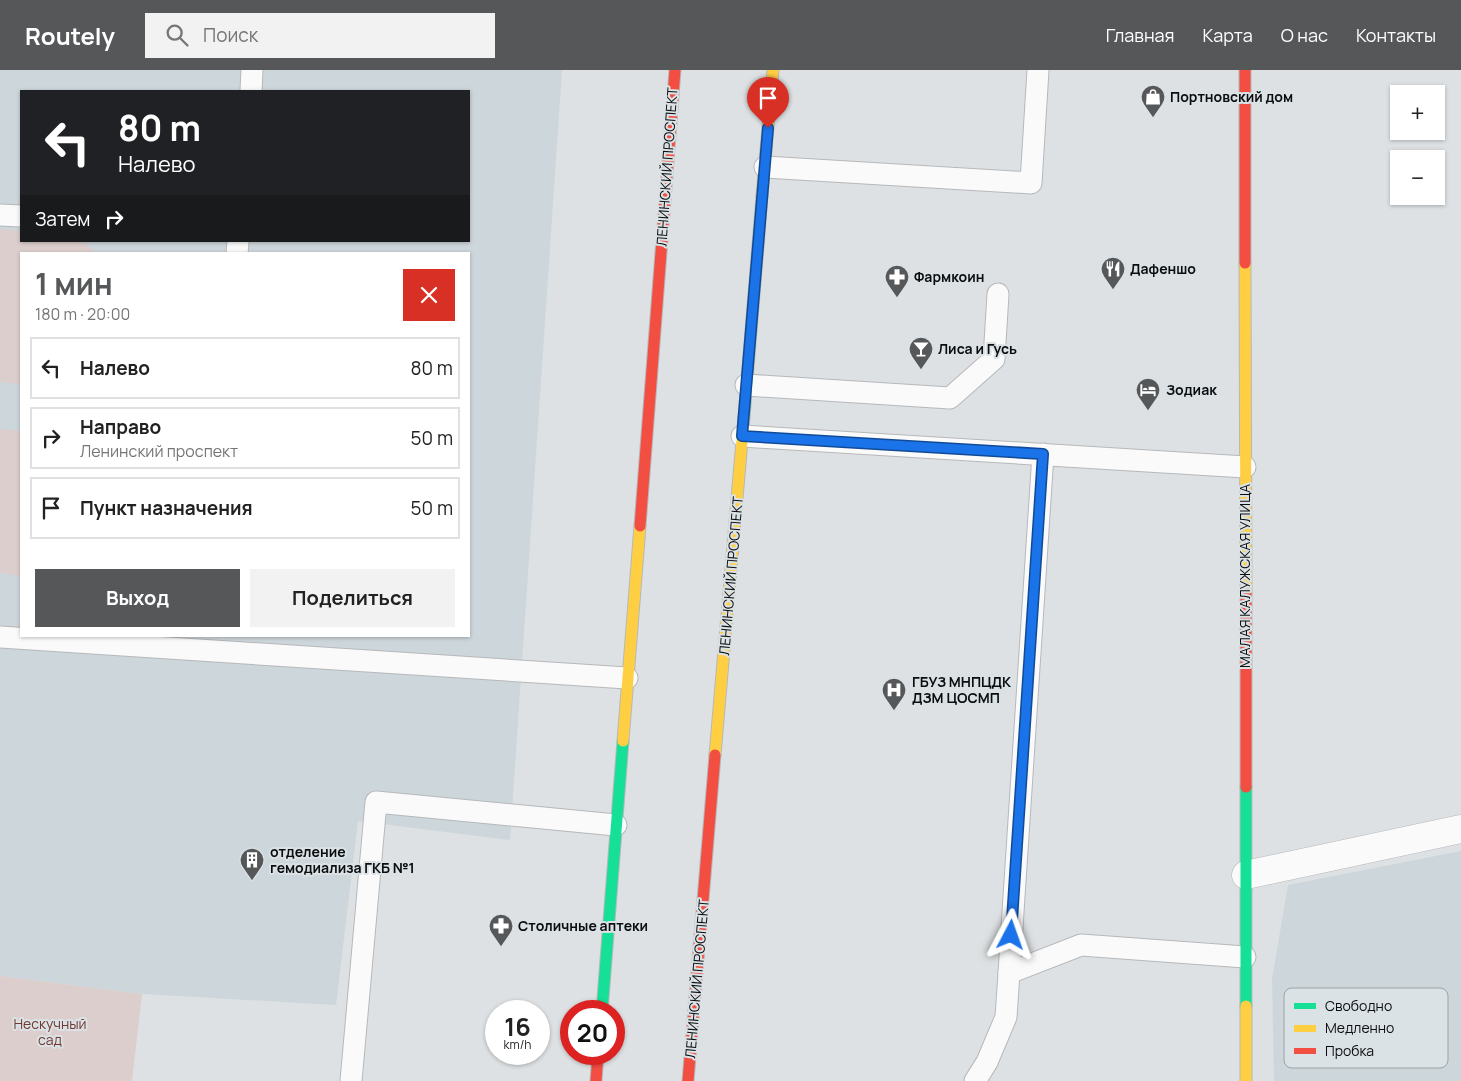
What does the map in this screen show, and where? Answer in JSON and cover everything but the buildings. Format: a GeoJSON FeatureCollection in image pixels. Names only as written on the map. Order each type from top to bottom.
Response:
{"type":"FeatureCollection","features":[{"type":"Feature","properties":{"kind":"main road","name":"ЛЕНИНСКИЙ ПРОСПЕКТ"},"geometry":{"type":"LineString","coordinates":[[603,1000],[675,70]]}},
{"type":"Feature","properties":{"kind":"main road","name":"ЛЕНИНСКИЙ ПРОСПЕКТ"},"geometry":{"type":"LineString","coordinates":[[688,1081],[773,70]]}},
{"type":"Feature","properties":{"kind":"main road","name":"МАЛАЯ КАЛУЖСКАЯ УЛИЦА"},"geometry":{"type":"LineString","coordinates":[[1245,70],[1246,1081]]}},
{"type":"Feature","properties":{"kind":"main road"},"geometry":{"type":"LineString","coordinates":[[596,1081],[597,1065]]}},
{"type":"Feature","properties":{"kind":"street"},"geometry":{"type":"LineString","coordinates":[[1246,876],[1461,829]]}},
{"type":"Feature","properties":{"kind":"lane"},"geometry":{"type":"LineString","coordinates":[[251,90],[252,70]]}},
{"type":"Feature","properties":{"kind":"lane"},"geometry":{"type":"LineString","coordinates":[[765,166],[1031,183],[1038,70]]}},
{"type":"Feature","properties":{"kind":"lane"},"geometry":{"type":"LineString","coordinates":[[0,215],[20,216]]}},
{"type":"Feature","properties":{"kind":"lane"},"geometry":{"type":"LineString","coordinates":[[746,385],[950,398],[994,359],[998,294]]}},
{"type":"Feature","properties":{"kind":"lane"},"geometry":{"type":"LineString","coordinates":[[742,436],[1245,467]]}},
{"type":"Feature","properties":{"kind":"lane"},"geometry":{"type":"LineString","coordinates":[[975,1081],[987,1062],[1006,1017],[1043,454]]}},
{"type":"Feature","properties":{"kind":"lane"},"geometry":{"type":"LineString","coordinates":[[0,637],[201,643],[627,678]]}},
{"type":"Feature","properties":{"kind":"lane"},"geometry":{"type":"LineString","coordinates":[[351,1081],[376,802],[616,825]]}},
{"type":"Feature","properties":{"kind":"lane"},"geometry":{"type":"LineString","coordinates":[[537,818],[563,820]]}},
{"type":"Feature","properties":{"kind":"lane"},"geometry":{"type":"LineString","coordinates":[[1009,973],[1081,945],[1245,957]]}},
{"type":"Feature","properties":{"kind":"shaded area"},"geometry":{"type":"Polygon","coordinates":[[[0,70],[562,70],[510,840],[358,821],[336,1005],[142,994],[0,976],[0,70]]]}},
{"type":"Feature","properties":{"kind":"shaded area"},"geometry":{"type":"Polygon","coordinates":[[[1461,851],[1461,1081],[1274,1081],[1272,979],[1288,885],[1461,851]]]}},
{"type":"Feature","properties":{"kind":"green space"},"geometry":{"type":"Polygon","coordinates":[[[0,229],[20,231],[20,242],[83,242],[94,252],[20,252],[20,384],[0,382],[0,229]]]}},
{"type":"Feature","properties":{"kind":"green space"},"geometry":{"type":"Polygon","coordinates":[[[0,429],[20,431],[20,576],[0,573],[0,429]]]}},
{"type":"Feature","properties":{"kind":"green space","name":"Нескучный сад"},"geometry":{"type":"Polygon","coordinates":[[[0,976],[142,994],[132,1081],[0,1081],[0,976]]]}},
{"type":"Feature","properties":{"kind":"traffic: fast"},"geometry":{"type":"LineString","coordinates":[[744,417],[762,196]]}},
{"type":"Feature","properties":{"kind":"traffic: fast"},"geometry":{"type":"LineString","coordinates":[[603,1000],[623,741]]}},
{"type":"Feature","properties":{"kind":"traffic: fast"},"geometry":{"type":"LineString","coordinates":[[1246,787],[1246,1006]]}},
{"type":"Feature","properties":{"kind":"traffic: slow"},"geometry":{"type":"LineString","coordinates":[[762,196],[773,70]]}},
{"type":"Feature","properties":{"kind":"traffic: slow"},"geometry":{"type":"LineString","coordinates":[[1245,263],[1246,592]]}},
{"type":"Feature","properties":{"kind":"traffic: slow"},"geometry":{"type":"LineString","coordinates":[[715,755],[744,417]]}},
{"type":"Feature","properties":{"kind":"traffic: slow"},"geometry":{"type":"LineString","coordinates":[[623,741],[640,526]]}},
{"type":"Feature","properties":{"kind":"traffic: slow"},"geometry":{"type":"LineString","coordinates":[[1246,1006],[1246,1081]]}},
{"type":"Feature","properties":{"kind":"traffic: jam"},"geometry":{"type":"LineString","coordinates":[[640,526],[675,70]]}},
{"type":"Feature","properties":{"kind":"traffic: jam"},"geometry":{"type":"LineString","coordinates":[[1245,70],[1245,263]]}},
{"type":"Feature","properties":{"kind":"traffic: jam"},"geometry":{"type":"LineString","coordinates":[[1246,592],[1246,787]]}},
{"type":"Feature","properties":{"kind":"traffic: jam"},"geometry":{"type":"LineString","coordinates":[[688,1081],[715,755]]}},
{"type":"Feature","properties":{"kind":"traffic: jam"},"geometry":{"type":"LineString","coordinates":[[596,1081],[597,1065]]}},
{"type":"Feature","properties":{"kind":"place","name":"Портновский дом"},"geometry":{"type":"Point","coordinates":[1153,118]}},
{"type":"Feature","properties":{"kind":"place","name":"Дафеншо"},"geometry":{"type":"Point","coordinates":[1113,290]}},
{"type":"Feature","properties":{"kind":"place","name":"Фармкоин"},"geometry":{"type":"Point","coordinates":[897,298]}},
{"type":"Feature","properties":{"kind":"place","name":"Лиса и Гусь"},"geometry":{"type":"Point","coordinates":[921,370]}},
{"type":"Feature","properties":{"kind":"place","name":"Зодиак"},"geometry":{"type":"Point","coordinates":[1148,411]}},
{"type":"Feature","properties":{"kind":"place","name":"ГБУЗ МНПЦДК ДЗМ ЦОСМП"},"geometry":{"type":"Point","coordinates":[894,711]}},
{"type":"Feature","properties":{"kind":"place","name":"отделение гемодиализа ГКБ №1"},"geometry":{"type":"Point","coordinates":[252,881]}},
{"type":"Feature","properties":{"kind":"place","name":"Столичные аптеки"},"geometry":{"type":"Point","coordinates":[501,947]}},
{"type":"Feature","properties":{"kind":"route"},"geometry":{"type":"LineString","coordinates":[[768,128],[742,436],[1043,454],[1011,935]]}}]}
